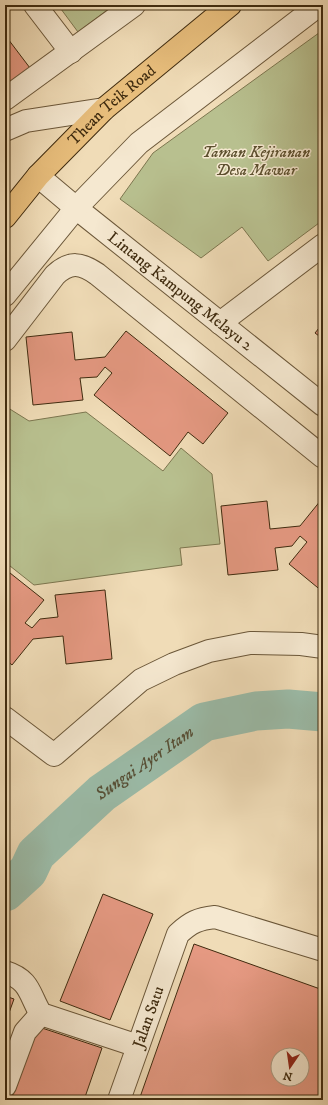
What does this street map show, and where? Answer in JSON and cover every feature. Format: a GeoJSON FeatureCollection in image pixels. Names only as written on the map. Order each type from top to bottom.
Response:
{"type":"FeatureCollection","features":[{"type":"Feature","properties":{"kind":"main road","name":"Thean Teik Road"},"geometry":{"type":"LineString","coordinates":[[5,217],[38,176],[104,109],[230,5]]}},
{"type":"Feature","properties":{"kind":"street"},"geometry":{"type":"LineString","coordinates":[[35,5],[71,52]]}},
{"type":"Feature","properties":{"kind":"street"},"geometry":{"type":"LineString","coordinates":[[5,99],[134,5]]}},
{"type":"Feature","properties":{"kind":"street"},"geometry":{"type":"LineString","coordinates":[[5,295],[76,208],[139,143],[318,5]]}},
{"type":"Feature","properties":{"kind":"street"},"geometry":{"type":"LineString","coordinates":[[5,130],[26,121],[104,109]]}},
{"type":"Feature","properties":{"kind":"street","name":"Lintang Kampung Melayu 2"},"geometry":{"type":"LineString","coordinates":[[38,176],[323,405]]}},
{"type":"Feature","properties":{"kind":"street"},"geometry":{"type":"LineString","coordinates":[[220,323],[323,245]]}},
{"type":"Feature","properties":{"kind":"street"},"geometry":{"type":"LineString","coordinates":[[5,340],[55,274],[62,268],[72,265],[82,266],[97,274],[323,457]]}},
{"type":"Feature","properties":{"kind":"street"},"geometry":{"type":"LineString","coordinates":[[5,718],[54,755],[140,680],[174,664],[209,651],[250,643],[301,644],[323,647]]}},
{"type":"Feature","properties":{"kind":"street","name":"Jalan Satu"},"geometry":{"type":"LineString","coordinates":[[119,1100],[178,934],[186,927],[199,919],[215,917],[323,950]]}},
{"type":"Feature","properties":{"kind":"street"},"geometry":{"type":"LineString","coordinates":[[5,972],[26,984],[42,1014],[138,1046]]}},
{"type":"Feature","properties":{"kind":"street"},"geometry":{"type":"LineString","coordinates":[[5,1086],[25,1032],[42,1014]]}},
{"type":"Feature","properties":{"kind":"green space"},"geometry":{"type":"Polygon","coordinates":[[[58,5],[114,5],[78,32],[58,5]]]}},
{"type":"Feature","properties":{"kind":"green space","name":"Taman Kejiranan Desa Mawar"},"geometry":{"type":"Polygon","coordinates":[[[323,30],[323,220],[268,261],[242,227],[201,258],[120,199],[153,153],[323,30]]]}},
{"type":"Feature","properties":{"kind":"green space"},"geometry":{"type":"Polygon","coordinates":[[[5,406],[29,421],[86,412],[163,471],[181,448],[212,474],[220,544],[180,548],[182,565],[34,585],[5,562],[5,406]]]}},
{"type":"Feature","properties":{"kind":"building"},"geometry":{"type":"Polygon","coordinates":[[[5,35],[30,68],[5,86],[5,35]]]}},
{"type":"Feature","properties":{"kind":"building"},"geometry":{"type":"Polygon","coordinates":[[[323,323],[323,339],[315,333],[323,323]]]}},
{"type":"Feature","properties":{"kind":"building"},"geometry":{"type":"Polygon","coordinates":[[[126,331],[228,413],[203,444],[188,432],[170,456],[94,395],[112,373],[105,367],[97,377],[80,378],[83,400],[33,405],[26,337],[72,332],[75,360],[105,357],[126,331]]]}},
{"type":"Feature","properties":{"kind":"building"},"geometry":{"type":"Polygon","coordinates":[[[321,500],[323,502],[323,592],[289,564],[307,542],[300,536],[292,546],[275,548],[278,570],[228,575],[221,506],[267,501],[270,529],[300,526],[321,500]]]}},
{"type":"Feature","properties":{"kind":"building"},"geometry":{"type":"Polygon","coordinates":[[[5,569],[44,600],[25,623],[32,628],[40,619],[58,617],[55,595],[105,590],[112,659],[66,664],[63,636],[33,639],[12,665],[5,659],[5,569]]]}},
{"type":"Feature","properties":{"kind":"building"},"geometry":{"type":"Polygon","coordinates":[[[103,894],[153,914],[110,1020],[60,1001],[103,894]]]}},
{"type":"Feature","properties":{"kind":"building"},"geometry":{"type":"Polygon","coordinates":[[[194,944],[323,990],[323,1100],[139,1100],[194,944]]]}},
{"type":"Feature","properties":{"kind":"building"},"geometry":{"type":"Polygon","coordinates":[[[5,996],[14,999],[5,1024],[5,996]]]}},
{"type":"Feature","properties":{"kind":"building"},"geometry":{"type":"Polygon","coordinates":[[[36,1026],[102,1048],[84,1100],[11,1100],[36,1026]]]}},
{"type":"Feature","properties":{"kind":"waterway","name":"Sungai Ayer Itam"},"geometry":{"type":"LineString","coordinates":[[5,892],[28,871],[36,854],[102,793],[204,722],[256,711],[288,709],[323,712]]}}]}
